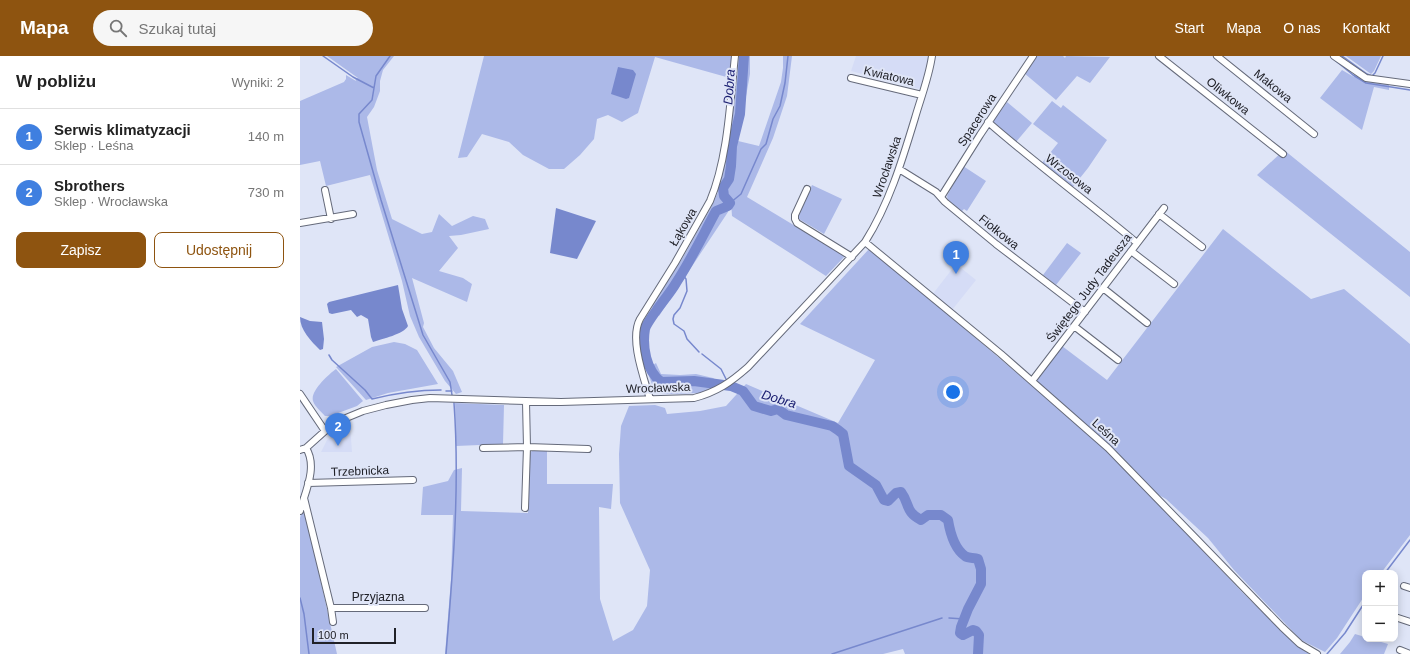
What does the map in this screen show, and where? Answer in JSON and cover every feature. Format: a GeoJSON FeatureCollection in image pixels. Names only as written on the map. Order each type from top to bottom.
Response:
{"type":"FeatureCollection","features":[{"type":"Feature","properties":{"kind":"street","name":"Łąkowa"},"geometry":{"type":"LineString","coordinates":[[650,399],[641,368],[636,329],[640,319],[675,263],[710,201],[714,190],[722,162],[735,56]]}},
{"type":"Feature","properties":{"kind":"street","name":"Wrocławska"},"geometry":{"type":"LineString","coordinates":[[303,449],[341,420],[363,411],[412,400],[430,398],[526,402],[601,402],[694,398],[708,395],[717,390],[734,379],[758,357],[865,242],[884,208],[899,169],[922,95],[932,56]]}},
{"type":"Feature","properties":{"kind":"street","name":"Oliwkowa"},"geometry":{"type":"LineString","coordinates":[[1159,56],[1283,154]]}},
{"type":"Feature","properties":{"kind":"street","name":"Makowa"},"geometry":{"type":"LineString","coordinates":[[1217,56],[1314,134]]}},
{"type":"Feature","properties":{"kind":"street"},"geometry":{"type":"LineString","coordinates":[[1334,56],[1366,78],[1410,84]]}},
{"type":"Feature","properties":{"kind":"street","name":"Spacerowa"},"geometry":{"type":"LineString","coordinates":[[941,197],[1030,57]]}},
{"type":"Feature","properties":{"kind":"street","name":"Kwiatowa"},"geometry":{"type":"LineString","coordinates":[[851,78],[922,95]]}},
{"type":"Feature","properties":{"kind":"street","name":"Wrzosowa"},"geometry":{"type":"LineString","coordinates":[[988,122],[1137,243]]}},
{"type":"Feature","properties":{"kind":"street","name":"Fiołkowa"},"geometry":{"type":"LineString","coordinates":[[899,169],[928,187],[1002,248],[1085,312]]}},
{"type":"Feature","properties":{"kind":"street"},"geometry":{"type":"LineString","coordinates":[[807,189],[795,215],[797,223],[852,257]]}},
{"type":"Feature","properties":{"kind":"street"},"geometry":{"type":"LineString","coordinates":[[325,190],[330,219]]}},
{"type":"Feature","properties":{"kind":"street","name":"Świętego Judy Tadeusza"},"geometry":{"type":"LineString","coordinates":[[1032,381],[1164,208]]}},
{"type":"Feature","properties":{"kind":"street"},"geometry":{"type":"LineString","coordinates":[[300,223],[353,214]]}},
{"type":"Feature","properties":{"kind":"street"},"geometry":{"type":"LineString","coordinates":[[1159,214],[1202,246]]}},
{"type":"Feature","properties":{"kind":"street","name":"Leśna"},"geometry":{"type":"LineString","coordinates":[[865,242],[989,344],[1112,452],[1282,627],[1300,644],[1317,654]]}},
{"type":"Feature","properties":{"kind":"street"},"geometry":{"type":"LineString","coordinates":[[1131,251],[1174,284]]}},
{"type":"Feature","properties":{"kind":"street"},"geometry":{"type":"LineString","coordinates":[[1103,288],[1147,323]]}},
{"type":"Feature","properties":{"kind":"street"},"geometry":{"type":"LineString","coordinates":[[1074,326],[1118,360]]}},
{"type":"Feature","properties":{"kind":"street"},"geometry":{"type":"LineString","coordinates":[[300,394],[325,431]]}},
{"type":"Feature","properties":{"kind":"street"},"geometry":{"type":"LineString","coordinates":[[525,508],[526,402]]}},
{"type":"Feature","properties":{"kind":"street"},"geometry":{"type":"LineString","coordinates":[[482,448],[526,447],[588,449]]}},
{"type":"Feature","properties":{"kind":"street"},"geometry":{"type":"LineString","coordinates":[[300,511],[308,483],[311,465],[309,453],[303,449]]}},
{"type":"Feature","properties":{"kind":"street","name":"Trzebnicka"},"geometry":{"type":"LineString","coordinates":[[308,483],[413,480]]}},
{"type":"Feature","properties":{"kind":"street"},"geometry":{"type":"LineString","coordinates":[[304,498],[331,608],[333,622]]}},
{"type":"Feature","properties":{"kind":"street","name":"Przyjazna"},"geometry":{"type":"LineString","coordinates":[[331,608],[425,608]]}},
{"type":"Feature","properties":{"kind":"street"},"geometry":{"type":"LineString","coordinates":[[1398,619],[1410,622]]}},
{"type":"Feature","properties":{"kind":"street"},"geometry":{"type":"LineString","coordinates":[[1400,650],[1410,654]]}},
{"type":"Feature","properties":{"kind":"shaded area"},"geometry":{"type":"Polygon","coordinates":[[[327,56],[394,56],[383,70],[380,81],[380,91],[374,107],[367,117],[377,170],[392,219],[422,234],[432,232],[439,214],[452,226],[473,216],[485,219],[489,229],[449,236],[458,248],[439,271],[463,278],[472,284],[467,302],[412,278],[424,323],[423,327],[434,348],[453,371],[462,392],[456,394],[445,381],[419,337],[410,316],[402,281],[370,175],[326,186],[320,161],[300,165],[300,101],[344,82],[346,75],[356,81],[355,78],[358,78],[327,56]]]}},
{"type":"Feature","properties":{"kind":"shaded area"},"geometry":{"type":"Polygon","coordinates":[[[484,56],[732,56],[730,78],[655,57],[638,113],[622,122],[608,115],[597,119],[594,139],[580,155],[564,169],[549,169],[523,155],[509,142],[482,134],[467,157],[458,158],[484,56]]]}},
{"type":"Feature","properties":{"kind":"shaded area"},"geometry":{"type":"Polygon","coordinates":[[[739,56],[750,56],[750,74],[738,141],[759,146],[781,82],[783,56],[792,56],[787,96],[773,138],[747,197],[845,256],[826,276],[732,216],[731,202],[728,212],[659,316],[652,306],[682,259],[718,192],[729,140],[739,56]]]}},
{"type":"Feature","properties":{"kind":"shaded area"},"geometry":{"type":"Polygon","coordinates":[[[856,56],[929,56],[920,89],[851,71],[856,56]]]}},
{"type":"Feature","properties":{"kind":"shaded area"},"geometry":{"type":"Polygon","coordinates":[[[1036,56],[1063,56],[1065,58],[1066,56],[1110,57],[1090,83],[1077,76],[1056,100],[1024,73],[1036,56]]]}},
{"type":"Feature","properties":{"kind":"shaded area"},"geometry":{"type":"Polygon","coordinates":[[[1346,56],[1381,56],[1371,74],[1346,56]]]}},
{"type":"Feature","properties":{"kind":"shaded area"},"geometry":{"type":"Polygon","coordinates":[[[618,67],[633,70],[636,74],[629,98],[626,99],[611,94],[618,67]]]}},
{"type":"Feature","properties":{"kind":"shaded area"},"geometry":{"type":"Polygon","coordinates":[[[1342,70],[1354,77],[1356,75],[1389,82],[1389,90],[1374,87],[1362,130],[1320,98],[1342,70]]]}},
{"type":"Feature","properties":{"kind":"shaded area"},"geometry":{"type":"Polygon","coordinates":[[[1052,101],[1061,108],[1063,105],[1107,140],[1072,188],[1042,163],[1058,143],[1033,124],[1052,101]]]}},
{"type":"Feature","properties":{"kind":"shaded area"},"geometry":{"type":"Polygon","coordinates":[[[1007,102],[1032,123],[1016,142],[994,123],[994,120],[1007,102]]]}},
{"type":"Feature","properties":{"kind":"shaded area"},"geometry":{"type":"Polygon","coordinates":[[[1284,150],[1410,252],[1410,297],[1257,175],[1284,150]]]}},
{"type":"Feature","properties":{"kind":"shaded area"},"geometry":{"type":"Polygon","coordinates":[[[963,166],[986,181],[967,211],[964,209],[961,212],[948,201],[947,196],[963,166]]]}},
{"type":"Feature","properties":{"kind":"shaded area"},"geometry":{"type":"Polygon","coordinates":[[[812,185],[842,199],[824,234],[799,219],[798,215],[812,185]]]}},
{"type":"Feature","properties":{"kind":"shaded area"},"geometry":{"type":"Polygon","coordinates":[[[556,208],[596,221],[577,259],[550,253],[556,208]]]}},
{"type":"Feature","properties":{"kind":"shaded area"},"geometry":{"type":"Polygon","coordinates":[[[1223,229],[1311,299],[1344,289],[1410,344],[1410,535],[1383,570],[1362,570],[1362,600],[1337,638],[1325,652],[1301,640],[1234,570],[1208,538],[1166,499],[1155,493],[1037,382],[1036,379],[1062,346],[1107,380],[1223,229]]]}},
{"type":"Feature","properties":{"kind":"shaded area"},"geometry":{"type":"Polygon","coordinates":[[[1067,243],[1081,253],[1056,285],[1043,275],[1067,243]]]}},
{"type":"Feature","properties":{"kind":"shaded area"},"geometry":{"type":"Polygon","coordinates":[[[869,249],[1092,437],[1243,593],[1292,641],[1309,654],[905,654],[903,649],[883,654],[445,654],[451,579],[453,515],[421,515],[423,487],[448,481],[454,470],[462,468],[461,511],[528,513],[529,454],[532,451],[547,449],[547,484],[613,484],[611,509],[599,507],[600,599],[613,641],[633,630],[647,606],[650,570],[620,503],[619,454],[621,426],[629,406],[655,405],[665,408],[667,414],[700,411],[726,406],[746,384],[838,423],[875,360],[800,324],[869,249]]]}},
{"type":"Feature","properties":{"kind":"shaded area"},"geometry":{"type":"Polygon","coordinates":[[[956,264],[976,280],[952,310],[932,295],[956,264]]]}},
{"type":"Feature","properties":{"kind":"shaded area"},"geometry":{"type":"Polygon","coordinates":[[[398,285],[402,309],[408,326],[398,334],[373,342],[368,319],[361,315],[357,317],[351,310],[332,314],[329,313],[327,304],[329,302],[398,285]]]}},
{"type":"Feature","properties":{"kind":"shaded area"},"geometry":{"type":"Polygon","coordinates":[[[300,317],[310,321],[322,322],[324,339],[323,349],[320,350],[307,335],[300,322],[300,317]]]}},
{"type":"Feature","properties":{"kind":"shaded area"},"geometry":{"type":"Polygon","coordinates":[[[394,342],[405,344],[417,350],[438,384],[388,393],[366,400],[336,367],[372,347],[394,342]]]}},
{"type":"Feature","properties":{"kind":"shaded area"},"geometry":{"type":"Polygon","coordinates":[[[656,363],[661,374],[696,374],[713,378],[721,383],[702,393],[664,394],[654,390],[647,369],[656,363]]]}},
{"type":"Feature","properties":{"kind":"shaded area"},"geometry":{"type":"Polygon","coordinates":[[[336,369],[363,401],[357,406],[330,416],[325,416],[313,401],[314,392],[336,369]]]}},
{"type":"Feature","properties":{"kind":"shaded area"},"geometry":{"type":"Polygon","coordinates":[[[455,403],[504,405],[503,444],[456,446],[455,403]]]}},
{"type":"Feature","properties":{"kind":"shaded area"},"geometry":{"type":"Polygon","coordinates":[[[350,424],[352,452],[321,452],[327,440],[350,424]]]}},
{"type":"Feature","properties":{"kind":"shaded area"},"geometry":{"type":"Polygon","coordinates":[[[302,511],[306,515],[337,654],[300,654],[300,518],[302,511]]]}},
{"type":"Feature","properties":{"kind":"shaded area"},"geometry":{"type":"Polygon","coordinates":[[[1355,634],[1362,636],[1362,642],[1381,642],[1388,644],[1384,654],[1340,654],[1355,634]]]}},
{"type":"Feature","properties":{"kind":"waterway"},"geometry":{"type":"LineString","coordinates":[[323,56],[353,77],[374,88]]}},
{"type":"Feature","properties":{"kind":"waterway"},"geometry":{"type":"LineString","coordinates":[[390,56],[376,76],[372,100],[359,114],[359,122],[381,200],[423,335],[450,382],[452,395]]}},
{"type":"Feature","properties":{"kind":"waterway","name":"Dobra"},"geometry":{"type":"LineString","coordinates":[[744,56],[740,114],[732,146],[729,179],[723,188],[724,196],[730,203],[728,206],[716,211],[673,288],[647,325],[644,336],[646,358],[652,371],[661,382],[694,381],[731,386],[743,391],[754,406],[771,411],[778,409],[786,415],[832,426],[843,434],[849,466],[876,485],[884,500],[888,501],[896,493],[901,492],[912,514],[921,520],[928,515],[941,515],[948,520],[958,549],[967,557],[978,559],[981,569],[981,584],[968,609],[960,633],[963,635],[973,630],[976,631],[979,635],[978,654]]}},
{"type":"Feature","properties":{"kind":"waterway"},"geometry":{"type":"LineString","coordinates":[[730,203],[741,194],[761,149],[766,144],[773,119],[780,106],[785,83],[788,56]]}},
{"type":"Feature","properties":{"kind":"waterway"},"geometry":{"type":"LineString","coordinates":[[1342,56],[1372,76],[1383,56]]}},
{"type":"Feature","properties":{"kind":"waterway"},"geometry":{"type":"LineString","coordinates":[[1336,61],[1353,75],[1366,83],[1410,90]]}},
{"type":"Feature","properties":{"kind":"waterway"},"geometry":{"type":"LineString","coordinates":[[682,274],[686,279],[687,291],[680,308],[674,315],[674,324],[684,331],[687,339],[699,352]]}},
{"type":"Feature","properties":{"kind":"waterway"},"geometry":{"type":"LineString","coordinates":[[702,354],[721,369],[727,381]]}},
{"type":"Feature","properties":{"kind":"waterway"},"geometry":{"type":"LineString","coordinates":[[329,355],[332,360],[365,390],[372,399],[406,392],[441,390]]}},
{"type":"Feature","properties":{"kind":"waterway"},"geometry":{"type":"LineString","coordinates":[[446,391],[452,391]]}},
{"type":"Feature","properties":{"kind":"waterway"},"geometry":{"type":"LineString","coordinates":[[446,654],[456,497],[456,434],[454,403]]}},
{"type":"Feature","properties":{"kind":"waterway"},"geometry":{"type":"LineString","coordinates":[[1387,570],[1410,540]]}},
{"type":"Feature","properties":{"kind":"waterway"},"geometry":{"type":"LineString","coordinates":[[300,598],[304,614],[309,654]]}},
{"type":"Feature","properties":{"kind":"waterway"},"geometry":{"type":"LineString","coordinates":[[1327,654],[1345,633],[1362,606]]}},
{"type":"Feature","properties":{"kind":"waterway"},"geometry":{"type":"LineString","coordinates":[[832,654],[942,618]]}},
{"type":"Feature","properties":{"kind":"waterway"},"geometry":{"type":"LineString","coordinates":[[949,618],[964,619]]}},
{"type":"Feature","properties":{"kind":"place","name":"Serwis klimatyzacji"},"geometry":{"type":"Point","coordinates":[956,274]}},
{"type":"Feature","properties":{"kind":"place","name":"Sbrothers"},"geometry":{"type":"Point","coordinates":[338,446]}}]}
